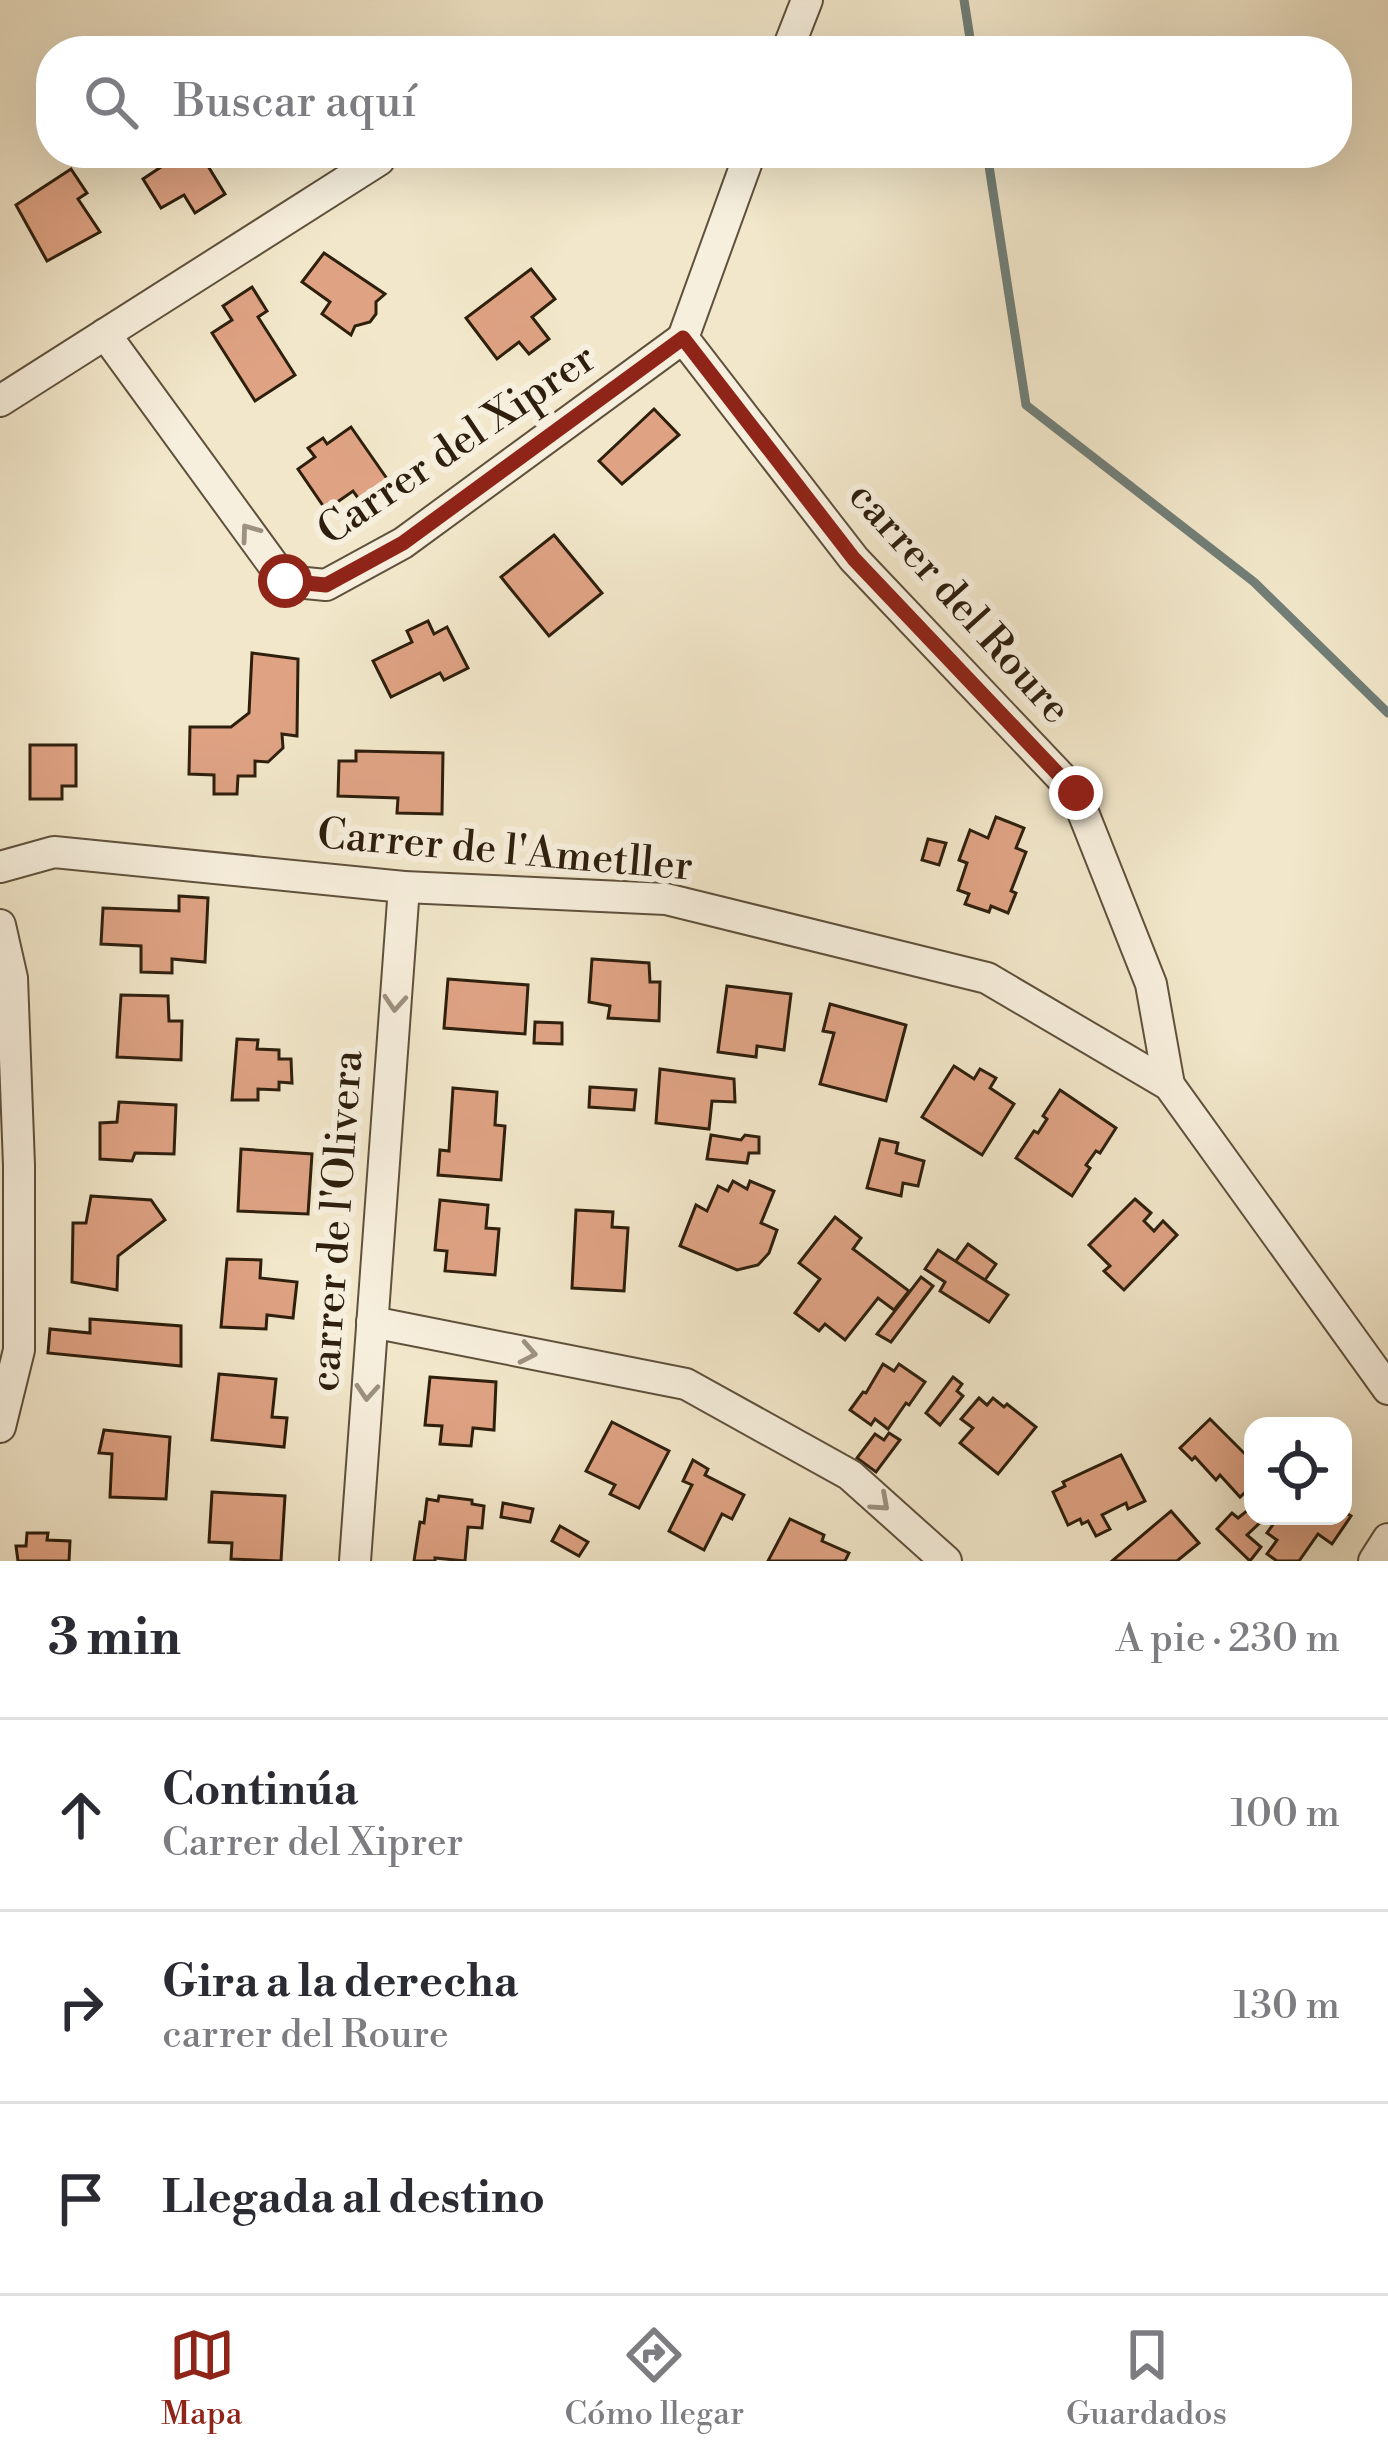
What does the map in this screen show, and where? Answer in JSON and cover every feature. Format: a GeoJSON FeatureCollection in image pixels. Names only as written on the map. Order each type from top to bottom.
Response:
{"type":"FeatureCollection","features":[{"type":"Feature","properties":{"kind":"street"},"geometry":{"type":"LineString","coordinates":[[793,36],[807,0]]}},
{"type":"Feature","properties":{"kind":"street"},"geometry":{"type":"LineString","coordinates":[[0,401],[366,168]]}},
{"type":"Feature","properties":{"kind":"street"},"geometry":{"type":"LineString","coordinates":[[683,338],[745,168]]}},
{"type":"Feature","properties":{"kind":"street","name":"Carrer del Xiprer"},"geometry":{"type":"LineString","coordinates":[[105,334],[285,581],[326,585],[403,543],[683,338]]}},
{"type":"Feature","properties":{"kind":"street","name":"carrer del Roure"},"geometry":{"type":"LineString","coordinates":[[683,338],[854,559],[1076,793],[1150,984],[1169,1084]]}},
{"type":"Feature","properties":{"kind":"street","name":"Carrer de l'Ametller"},"geometry":{"type":"LineString","coordinates":[[0,867],[54,853],[404,886],[666,899],[988,978],[1169,1084],[1388,1389]]}},
{"type":"Feature","properties":{"kind":"street","name":"carrer de l'Olivera"},"geometry":{"type":"LineString","coordinates":[[355,1561],[404,886]]}},
{"type":"Feature","properties":{"kind":"street"},"geometry":{"type":"LineString","coordinates":[[0,925],[12,978],[19,1165],[19,1350],[0,1427]]}},
{"type":"Feature","properties":{"kind":"street"},"geometry":{"type":"LineString","coordinates":[[372,1322],[686,1384],[850,1475],[946,1561]]}},
{"type":"Feature","properties":{"kind":"street"},"geometry":{"type":"LineString","coordinates":[[1374,1561],[1388,1539]]}},
{"type":"Feature","properties":{"kind":"building"},"geometry":{"type":"Polygon","coordinates":[[[160,168],[209,168],[225,194],[195,213],[184,195],[161,208],[143,179],[160,168]]]}},
{"type":"Feature","properties":{"kind":"building"},"geometry":{"type":"Polygon","coordinates":[[[71,169],[87,193],[78,199],[100,232],[47,261],[16,205],[71,169]]]}},
{"type":"Feature","properties":{"kind":"building"},"geometry":{"type":"Polygon","coordinates":[[[324,253],[385,294],[376,302],[370,322],[355,326],[351,335],[322,314],[330,302],[302,282],[324,253]]]}},
{"type":"Feature","properties":{"kind":"building"},"geometry":{"type":"Polygon","coordinates":[[[531,269],[555,299],[532,317],[549,339],[529,354],[519,342],[497,359],[466,318],[531,269]]]}},
{"type":"Feature","properties":{"kind":"building"},"geometry":{"type":"Polygon","coordinates":[[[252,287],[267,311],[258,317],[295,375],[255,401],[212,333],[232,320],[223,306],[252,287]]]}},
{"type":"Feature","properties":{"kind":"building"},"geometry":{"type":"Polygon","coordinates":[[[654,409],[679,435],[622,484],[599,461],[654,409]]]}},
{"type":"Feature","properties":{"kind":"building"},"geometry":{"type":"Polygon","coordinates":[[[351,427],[390,483],[361,502],[353,491],[326,510],[298,469],[315,457],[308,448],[323,438],[327,444],[351,427]]]}},
{"type":"Feature","properties":{"kind":"building"},"geometry":{"type":"Polygon","coordinates":[[[554,535],[602,593],[549,636],[501,577],[554,535]]]}},
{"type":"Feature","properties":{"kind":"building"},"geometry":{"type":"Polygon","coordinates":[[[428,621],[434,634],[447,627],[468,668],[444,680],[440,673],[391,697],[373,661],[412,642],[407,631],[428,621]]]}},
{"type":"Feature","properties":{"kind":"building"},"geometry":{"type":"Polygon","coordinates":[[[252,653],[298,659],[297,736],[282,734],[283,748],[268,762],[255,761],[255,776],[238,776],[237,794],[214,794],[214,775],[189,774],[190,727],[231,727],[249,713],[252,653]]]}},
{"type":"Feature","properties":{"kind":"building"},"geometry":{"type":"Polygon","coordinates":[[[30,745],[76,745],[76,786],[62,786],[62,799],[30,799],[30,745]]]}},
{"type":"Feature","properties":{"kind":"building"},"geometry":{"type":"Polygon","coordinates":[[[356,751],[443,753],[442,814],[397,813],[398,798],[338,796],[339,761],[356,761],[356,751]]]}},
{"type":"Feature","properties":{"kind":"building"},"geometry":{"type":"Polygon","coordinates":[[[996,817],[1024,828],[1016,848],[1026,852],[1008,913],[965,904],[969,894],[958,890],[967,863],[959,860],[970,830],[988,838],[996,817]]]}},
{"type":"Feature","properties":{"kind":"building"},"geometry":{"type":"Polygon","coordinates":[[[928,839],[946,843],[939,865],[922,860],[928,839]]]}},
{"type":"Feature","properties":{"kind":"building"},"geometry":{"type":"Polygon","coordinates":[[[179,896],[208,898],[205,962],[172,959],[172,973],[141,972],[141,946],[101,944],[103,908],[179,911],[179,896]]]}},
{"type":"Feature","properties":{"kind":"building"},"geometry":{"type":"Polygon","coordinates":[[[592,959],[649,963],[650,982],[660,982],[659,1021],[608,1018],[610,1006],[589,1002],[592,959]]]}},
{"type":"Feature","properties":{"kind":"building"},"geometry":{"type":"Polygon","coordinates":[[[448,979],[528,985],[525,1034],[444,1028],[448,979]]]}},
{"type":"Feature","properties":{"kind":"building"},"geometry":{"type":"Polygon","coordinates":[[[727,986],[791,994],[784,1050],[757,1046],[756,1057],[718,1052],[727,986]]]}},
{"type":"Feature","properties":{"kind":"building"},"geometry":{"type":"Polygon","coordinates":[[[121,995],[168,996],[169,1021],[182,1021],[181,1060],[117,1057],[121,995]]]}},
{"type":"Feature","properties":{"kind":"building"},"geometry":{"type":"Polygon","coordinates":[[[830,1004],[906,1025],[886,1101],[820,1084],[834,1033],[823,1031],[830,1004]]]}},
{"type":"Feature","properties":{"kind":"building"},"geometry":{"type":"Polygon","coordinates":[[[535,1022],[562,1023],[562,1044],[534,1043],[535,1022]]]}},
{"type":"Feature","properties":{"kind":"building"},"geometry":{"type":"Polygon","coordinates":[[[237,1039],[258,1040],[257,1049],[279,1050],[279,1059],[291,1059],[292,1083],[279,1082],[279,1090],[258,1089],[258,1100],[232,1100],[237,1039]]]}},
{"type":"Feature","properties":{"kind":"building"},"geometry":{"type":"Polygon","coordinates":[[[954,1066],[974,1079],[980,1069],[996,1078],[990,1088],[1014,1104],[982,1155],[922,1117],[954,1066]]]}},
{"type":"Feature","properties":{"kind":"building"},"geometry":{"type":"Polygon","coordinates":[[[660,1069],[734,1079],[735,1102],[712,1101],[709,1129],[656,1123],[660,1069]]]}},
{"type":"Feature","properties":{"kind":"building"},"geometry":{"type":"Polygon","coordinates":[[[590,1087],[636,1090],[634,1110],[589,1107],[590,1087]]]}},
{"type":"Feature","properties":{"kind":"building"},"geometry":{"type":"Polygon","coordinates":[[[453,1088],[497,1092],[495,1125],[505,1126],[501,1180],[438,1175],[440,1150],[449,1151],[453,1088]]]}},
{"type":"Feature","properties":{"kind":"building"},"geometry":{"type":"Polygon","coordinates":[[[1060,1090],[1116,1128],[1086,1165],[1090,1168],[1072,1196],[1016,1158],[1034,1131],[1038,1133],[1060,1090]]]}},
{"type":"Feature","properties":{"kind":"building"},"geometry":{"type":"Polygon","coordinates":[[[119,1102],[176,1105],[174,1154],[135,1153],[132,1161],[100,1159],[100,1123],[117,1122],[119,1102]]]}},
{"type":"Feature","properties":{"kind":"building"},"geometry":{"type":"Polygon","coordinates":[[[711,1135],[741,1140],[745,1135],[759,1137],[759,1153],[749,1153],[747,1163],[707,1159],[711,1135]]]}},
{"type":"Feature","properties":{"kind":"building"},"geometry":{"type":"Polygon","coordinates":[[[880,1139],[898,1143],[896,1153],[924,1161],[918,1186],[903,1183],[901,1196],[867,1188],[880,1139]]]}},
{"type":"Feature","properties":{"kind":"building"},"geometry":{"type":"Polygon","coordinates":[[[241,1149],[312,1154],[308,1214],[238,1211],[241,1149]]]}},
{"type":"Feature","properties":{"kind":"building"},"geometry":{"type":"Polygon","coordinates":[[[733,1181],[747,1189],[750,1181],[774,1191],[761,1223],[777,1230],[769,1253],[758,1265],[737,1270],[680,1246],[696,1205],[707,1211],[718,1186],[728,1191],[733,1181]]]}},
{"type":"Feature","properties":{"kind":"building"},"geometry":{"type":"Polygon","coordinates":[[[91,1196],[151,1200],[165,1220],[118,1256],[117,1290],[72,1282],[73,1223],[86,1223],[91,1196]]]}},
{"type":"Feature","properties":{"kind":"building"},"geometry":{"type":"Polygon","coordinates":[[[1135,1199],[1151,1213],[1144,1221],[1154,1231],[1163,1221],[1177,1235],[1124,1290],[1104,1271],[1110,1266],[1089,1245],[1135,1199]]]}},
{"type":"Feature","properties":{"kind":"building"},"geometry":{"type":"Polygon","coordinates":[[[440,1200],[488,1205],[486,1228],[499,1229],[495,1275],[445,1271],[447,1251],[435,1250],[440,1200]]]}},
{"type":"Feature","properties":{"kind":"building"},"geometry":{"type":"Polygon","coordinates":[[[576,1210],[613,1212],[612,1227],[628,1228],[624,1291],[572,1288],[576,1210]]]}},
{"type":"Feature","properties":{"kind":"building"},"geometry":{"type":"Polygon","coordinates":[[[835,1217],[861,1238],[853,1249],[909,1291],[894,1310],[878,1298],[845,1340],[825,1324],[819,1331],[795,1313],[820,1279],[799,1263],[835,1217]]]}},
{"type":"Feature","properties":{"kind":"building"},"geometry":{"type":"Polygon","coordinates":[[[968,1244],[996,1264],[985,1280],[955,1262],[968,1244]]]}},
{"type":"Feature","properties":{"kind":"building"},"geometry":{"type":"Polygon","coordinates":[[[938,1250],[1008,1295],[989,1322],[940,1291],[945,1282],[925,1269],[938,1250]]]}},
{"type":"Feature","properties":{"kind":"building"},"geometry":{"type":"Polygon","coordinates":[[[227,1259],[261,1260],[260,1278],[297,1282],[293,1318],[267,1315],[266,1329],[221,1327],[227,1259]]]}},
{"type":"Feature","properties":{"kind":"building"},"geometry":{"type":"Polygon","coordinates":[[[921,1277],[933,1286],[891,1342],[877,1334],[921,1277]]]}},
{"type":"Feature","properties":{"kind":"building"},"geometry":{"type":"Polygon","coordinates":[[[90,1319],[181,1326],[181,1366],[48,1353],[50,1329],[90,1333],[90,1319]]]}},
{"type":"Feature","properties":{"kind":"building"},"geometry":{"type":"Polygon","coordinates":[[[883,1364],[894,1371],[899,1364],[925,1382],[888,1429],[875,1419],[871,1425],[850,1410],[883,1364]]]}},
{"type":"Feature","properties":{"kind":"building"},"geometry":{"type":"Polygon","coordinates":[[[219,1374],[276,1379],[272,1417],[287,1418],[284,1447],[212,1440],[219,1374]]]}},
{"type":"Feature","properties":{"kind":"building"},"geometry":{"type":"Polygon","coordinates":[[[430,1377],[496,1382],[494,1430],[473,1428],[471,1446],[440,1444],[442,1426],[425,1425],[430,1377]]]}},
{"type":"Feature","properties":{"kind":"building"},"geometry":{"type":"Polygon","coordinates":[[[953,1377],[962,1384],[957,1391],[963,1396],[940,1425],[926,1413],[953,1377]]]}},
{"type":"Feature","properties":{"kind":"building"},"geometry":{"type":"Polygon","coordinates":[[[979,1398],[987,1405],[993,1398],[1004,1407],[1007,1404],[1036,1427],[998,1474],[960,1443],[973,1428],[961,1419],[979,1398]]]}},
{"type":"Feature","properties":{"kind":"building"},"geometry":{"type":"Polygon","coordinates":[[[1210,1419],[1244,1453],[1244,1493],[1240,1497],[1220,1475],[1216,1480],[1180,1448],[1210,1419]]]}},
{"type":"Feature","properties":{"kind":"building"},"geometry":{"type":"Polygon","coordinates":[[[612,1422],[669,1451],[639,1508],[610,1494],[615,1485],[586,1471],[612,1422]]]}},
{"type":"Feature","properties":{"kind":"building"},"geometry":{"type":"Polygon","coordinates":[[[104,1430],[170,1437],[166,1499],[110,1497],[112,1454],[99,1453],[104,1430]]]}},
{"type":"Feature","properties":{"kind":"building"},"geometry":{"type":"Polygon","coordinates":[[[889,1433],[900,1440],[876,1472],[857,1458],[875,1434],[884,1440],[889,1433]]]}},
{"type":"Feature","properties":{"kind":"building"},"geometry":{"type":"Polygon","coordinates":[[[1121,1455],[1145,1501],[1128,1509],[1126,1503],[1102,1515],[1110,1529],[1096,1536],[1088,1521],[1068,1525],[1053,1492],[1065,1486],[1063,1482],[1121,1455]]]}},
{"type":"Feature","properties":{"kind":"building"},"geometry":{"type":"Polygon","coordinates":[[[693,1460],[708,1469],[705,1475],[744,1495],[732,1519],[722,1514],[704,1550],[669,1531],[692,1485],[683,1481],[693,1460]]]}},
{"type":"Feature","properties":{"kind":"building"},"geometry":{"type":"Polygon","coordinates":[[[212,1492],[285,1496],[281,1561],[231,1559],[232,1543],[209,1542],[212,1492]]]}},
{"type":"Feature","properties":{"kind":"building"},"geometry":{"type":"Polygon","coordinates":[[[439,1496],[484,1506],[482,1528],[468,1527],[465,1561],[414,1561],[427,1499],[438,1501],[439,1496]]]}},
{"type":"Feature","properties":{"kind":"building"},"geometry":{"type":"Polygon","coordinates":[[[503,1503],[533,1509],[530,1522],[501,1517],[503,1503]]]}},
{"type":"Feature","properties":{"kind":"building"},"geometry":{"type":"Polygon","coordinates":[[[1171,1511],[1199,1543],[1177,1561],[1112,1561],[1171,1511]]]}},
{"type":"Feature","properties":{"kind":"building"},"geometry":{"type":"Polygon","coordinates":[[[1232,1513],[1238,1518],[1244,1513],[1244,1525],[1258,1525],[1247,1535],[1261,1547],[1250,1561],[1217,1529],[1232,1513]]]}},
{"type":"Feature","properties":{"kind":"building"},"geometry":{"type":"Polygon","coordinates":[[[790,1519],[849,1553],[845,1561],[768,1561],[790,1519]]]}},
{"type":"Feature","properties":{"kind":"building"},"geometry":{"type":"Polygon","coordinates":[[[1273,1525],[1345,1525],[1332,1544],[1318,1534],[1299,1561],[1277,1561],[1267,1554],[1277,1540],[1267,1533],[1273,1525]]]}},
{"type":"Feature","properties":{"kind":"building"},"geometry":{"type":"Polygon","coordinates":[[[560,1526],[588,1542],[579,1556],[552,1541],[560,1526]]]}},
{"type":"Feature","properties":{"kind":"building"},"geometry":{"type":"Polygon","coordinates":[[[27,1533],[48,1533],[47,1540],[70,1541],[69,1561],[18,1561],[16,1546],[26,1546],[27,1533]]]}},
{"type":"Feature","properties":{"kind":"waterway"},"geometry":{"type":"LineString","coordinates":[[964,0],[970,36]]}},
{"type":"Feature","properties":{"kind":"waterway"},"geometry":{"type":"LineString","coordinates":[[989,168],[1026,405],[1254,582],[1388,713]]}},
{"type":"Feature","properties":{"kind":"route"},"geometry":{"type":"LineString","coordinates":[[285,581],[326,585],[403,543],[683,338],[854,559],[1076,793]]}}]}
